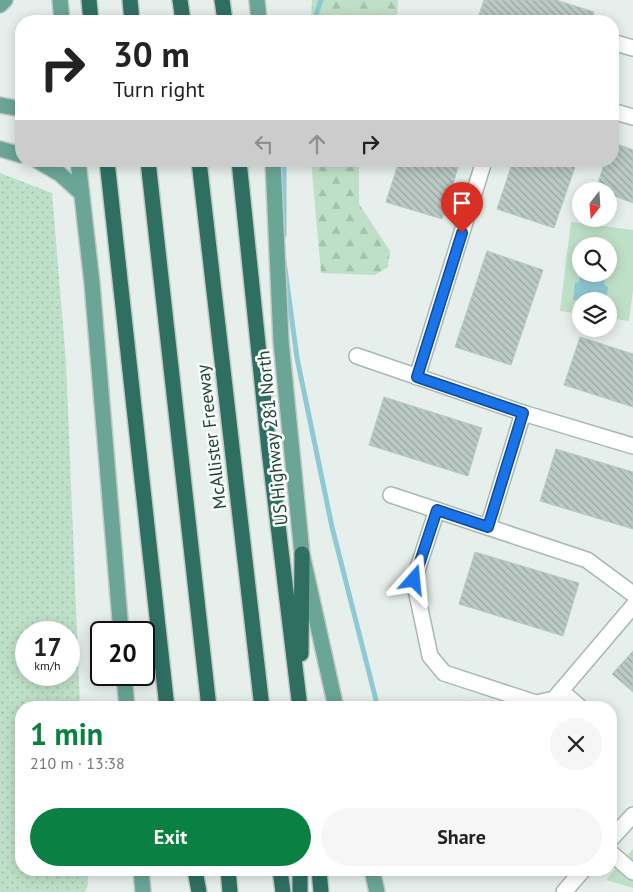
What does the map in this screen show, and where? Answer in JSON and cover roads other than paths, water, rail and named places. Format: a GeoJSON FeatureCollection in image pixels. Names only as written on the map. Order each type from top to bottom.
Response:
{"type":"FeatureCollection","features":[{"type":"Feature","properties":{"kind":"highway"},"geometry":{"type":"LineString","coordinates":[[89,0],[90,15]]}},
{"type":"Feature","properties":{"kind":"highway"},"geometry":{"type":"LineString","coordinates":[[130,0],[131,15]]}},
{"type":"Feature","properties":{"kind":"highway"},"geometry":{"type":"LineString","coordinates":[[180,0],[182,15]]}},
{"type":"Feature","properties":{"kind":"highway"},"geometry":{"type":"LineString","coordinates":[[222,0],[223,15]]}},
{"type":"Feature","properties":{"kind":"highway"},"geometry":{"type":"LineString","coordinates":[[108,167],[166,701]]}},
{"type":"Feature","properties":{"kind":"highway","name":"McAllister Freeway"},"geometry":{"type":"LineString","coordinates":[[149,167],[208,701]]}},
{"type":"Feature","properties":{"kind":"highway","name":"McAllister Freeway"},"geometry":{"type":"LineString","coordinates":[[200,167],[261,701]]}},
{"type":"Feature","properties":{"kind":"highway"},"geometry":{"type":"LineString","coordinates":[[240,167],[269,450],[299,701]]}},
{"type":"Feature","properties":{"kind":"highway"},"geometry":{"type":"LineString","coordinates":[[300,701],[302,554]]}},
{"type":"Feature","properties":{"kind":"highway"},"geometry":{"type":"LineString","coordinates":[[196,876],[199,892]]}},
{"type":"Feature","properties":{"kind":"highway"},"geometry":{"type":"LineString","coordinates":[[229,876],[230,892]]}},
{"type":"Feature","properties":{"kind":"highway"},"geometry":{"type":"LineString","coordinates":[[281,876],[283,892]]}},
{"type":"Feature","properties":{"kind":"highway"},"geometry":{"type":"LineString","coordinates":[[300,876],[300,892]]}},
{"type":"Feature","properties":{"kind":"highway"},"geometry":{"type":"LineString","coordinates":[[320,876],[321,892]]}},
{"type":"Feature","properties":{"kind":"main road"},"geometry":{"type":"LineString","coordinates":[[0,4],[5,0]]}},
{"type":"Feature","properties":{"kind":"main road"},"geometry":{"type":"LineString","coordinates":[[60,0],[61,15]]}},
{"type":"Feature","properties":{"kind":"main road"},"geometry":{"type":"LineString","coordinates":[[257,0],[258,15]]}},
{"type":"Feature","properties":{"kind":"main road"},"geometry":{"type":"LineString","coordinates":[[0,105],[15,109]]}},
{"type":"Feature","properties":{"kind":"main road"},"geometry":{"type":"LineString","coordinates":[[0,149],[15,153]]}},
{"type":"Feature","properties":{"kind":"main road"},"geometry":{"type":"LineString","coordinates":[[48,167],[60,174],[82,193]]}},
{"type":"Feature","properties":{"kind":"main road"},"geometry":{"type":"LineString","coordinates":[[79,167],[93,293],[120,621]]}},
{"type":"Feature","properties":{"kind":"main road","name":"US Highway 281 North"},"geometry":{"type":"LineString","coordinates":[[273,167],[281,342],[302,554],[334,701]]}},
{"type":"Feature","properties":{"kind":"main road"},"geometry":{"type":"LineString","coordinates":[[125,686],[126,701]]}},
{"type":"Feature","properties":{"kind":"main road"},"geometry":{"type":"LineString","coordinates":[[142,876],[143,892]]}},
{"type":"Feature","properties":{"kind":"main road"},"geometry":{"type":"LineString","coordinates":[[373,876],[377,892]]}},
{"type":"Feature","properties":{"kind":"street"},"geometry":{"type":"LineString","coordinates":[[619,44],[633,48]]}},
{"type":"Feature","properties":{"kind":"street"},"geometry":{"type":"LineString","coordinates":[[619,113],[633,117]]}},
{"type":"Feature","properties":{"kind":"street"},"geometry":{"type":"LineString","coordinates":[[417,377],[482,167]]}},
{"type":"Feature","properties":{"kind":"street"},"geometry":{"type":"LineString","coordinates":[[357,356],[523,413],[633,446]]}},
{"type":"Feature","properties":{"kind":"street"},"geometry":{"type":"LineString","coordinates":[[488,527],[523,413]]}},
{"type":"Feature","properties":{"kind":"street"},"geometry":{"type":"LineString","coordinates":[[391,495],[587,560],[633,594]]}},
{"type":"Feature","properties":{"kind":"street"},"geometry":{"type":"LineString","coordinates":[[437,510],[414,580],[430,656],[444,673],[530,701]]}},
{"type":"Feature","properties":{"kind":"street"},"geometry":{"type":"LineString","coordinates":[[545,701],[554,699],[633,606]]}},
{"type":"Feature","properties":{"kind":"street"},"geometry":{"type":"LineString","coordinates":[[561,691],[573,701]]}},
{"type":"Feature","properties":{"kind":"street"},"geometry":{"type":"LineString","coordinates":[[617,832],[633,815]]}},
{"type":"Feature","properties":{"kind":"street"},"geometry":{"type":"LineString","coordinates":[[617,858],[633,872]]}},
{"type":"Feature","properties":{"kind":"street"},"geometry":{"type":"LineString","coordinates":[[564,892],[578,876]]}},
{"type":"Feature","properties":{"kind":"water"},"geometry":{"type":"Polygon","coordinates":[[[604,282],[608,287],[607,292],[574,292],[575,283],[604,282]]]}},
{"type":"Feature","properties":{"kind":"waterway"},"geometry":{"type":"LineString","coordinates":[[316,15],[321,0]]}},
{"type":"Feature","properties":{"kind":"waterway"},"geometry":{"type":"LineString","coordinates":[[284,167],[284,235]]}},
{"type":"Feature","properties":{"kind":"waterway"},"geometry":{"type":"LineString","coordinates":[[284,261],[297,358],[332,527],[376,701]]}}]}
